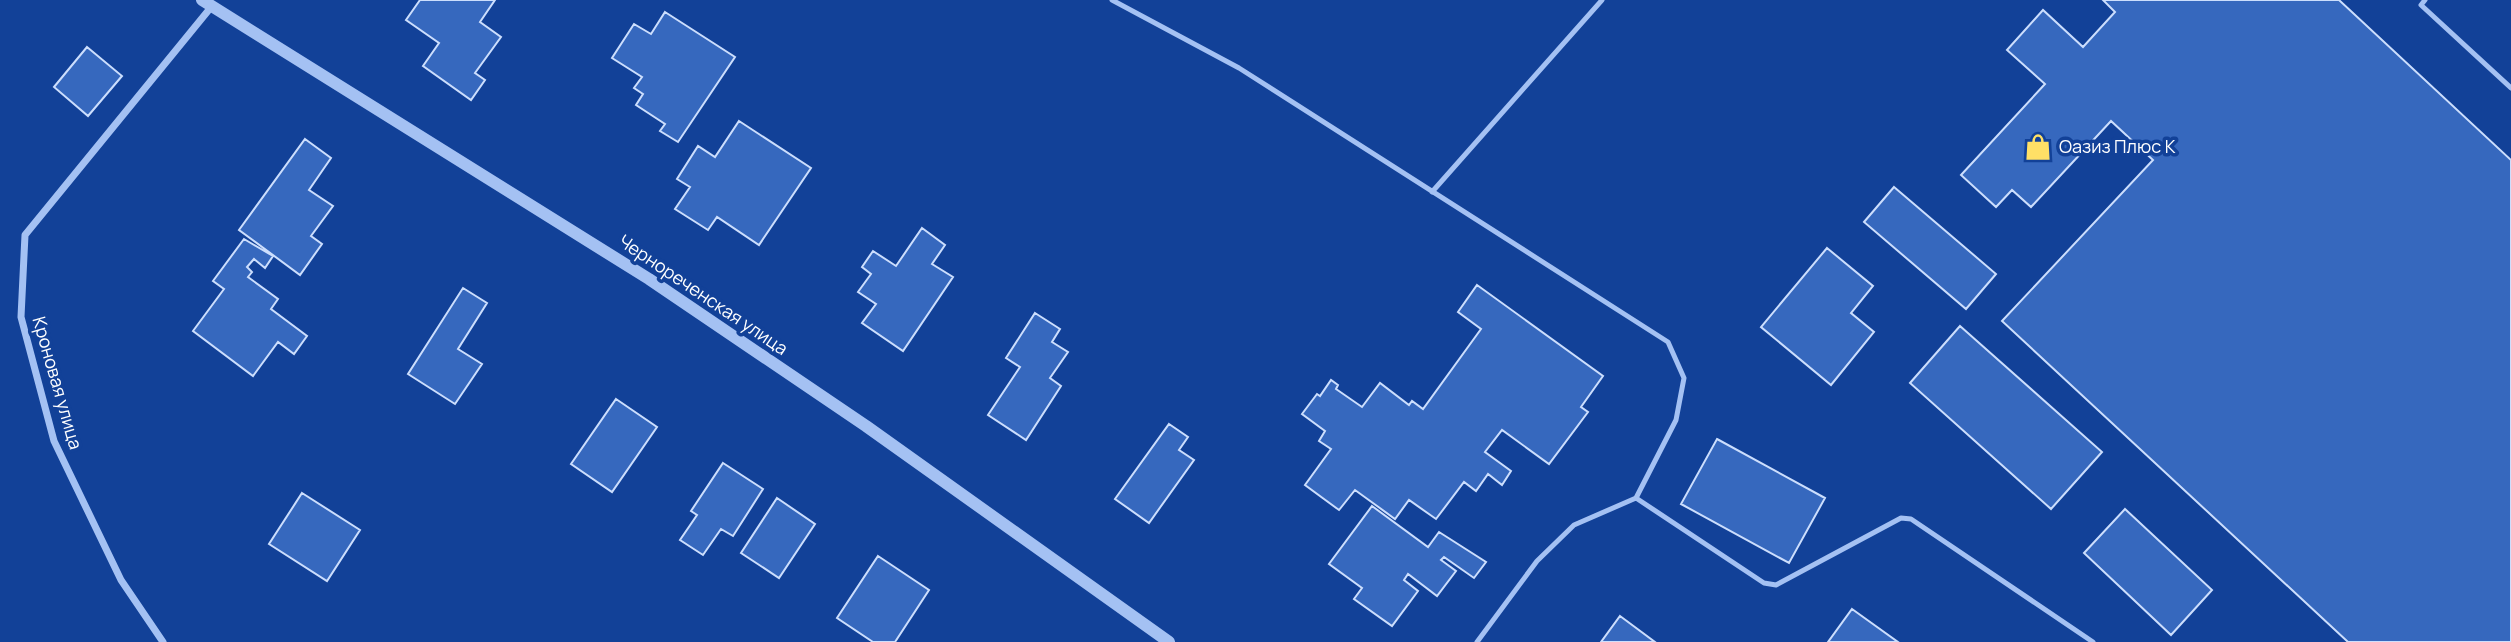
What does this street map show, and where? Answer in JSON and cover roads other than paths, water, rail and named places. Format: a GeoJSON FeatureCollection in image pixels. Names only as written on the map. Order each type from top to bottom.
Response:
{"type":"FeatureCollection","features":[{"type":"Feature","properties":{"kind":"street","name":"Кроновая улица"},"geometry":{"type":"LineString","coordinates":[[163,642],[121,580],[54,442],[21,317],[25,234],[207,3]]}},
{"type":"Feature","properties":{"kind":"street","name":"Чернореченская улица"},"geometry":{"type":"LineString","coordinates":[[207,3],[649,279],[866,426],[1169,642]]}},
{"type":"Feature","properties":{"kind":"lane"},"geometry":{"type":"LineString","coordinates":[[1112,0],[1239,68],[1668,342],[1684,377],[1676,420],[1636,498],[1574,525],[1537,561],[1476,642]]}},
{"type":"Feature","properties":{"kind":"lane"},"geometry":{"type":"LineString","coordinates":[[1432,192],[1602,0]]}},
{"type":"Feature","properties":{"kind":"lane"},"geometry":{"type":"LineString","coordinates":[[2425,0],[2421,5],[2511,88]]}},
{"type":"Feature","properties":{"kind":"lane"},"geometry":{"type":"LineString","coordinates":[[1636,498],[1764,583],[1776,585],[1901,518],[1911,519],[2093,642]]}},
{"type":"Feature","properties":{"kind":"place","name":"Оазиз Плюс К"},"geometry":{"type":"Point","coordinates":[2038,147]}}]}
